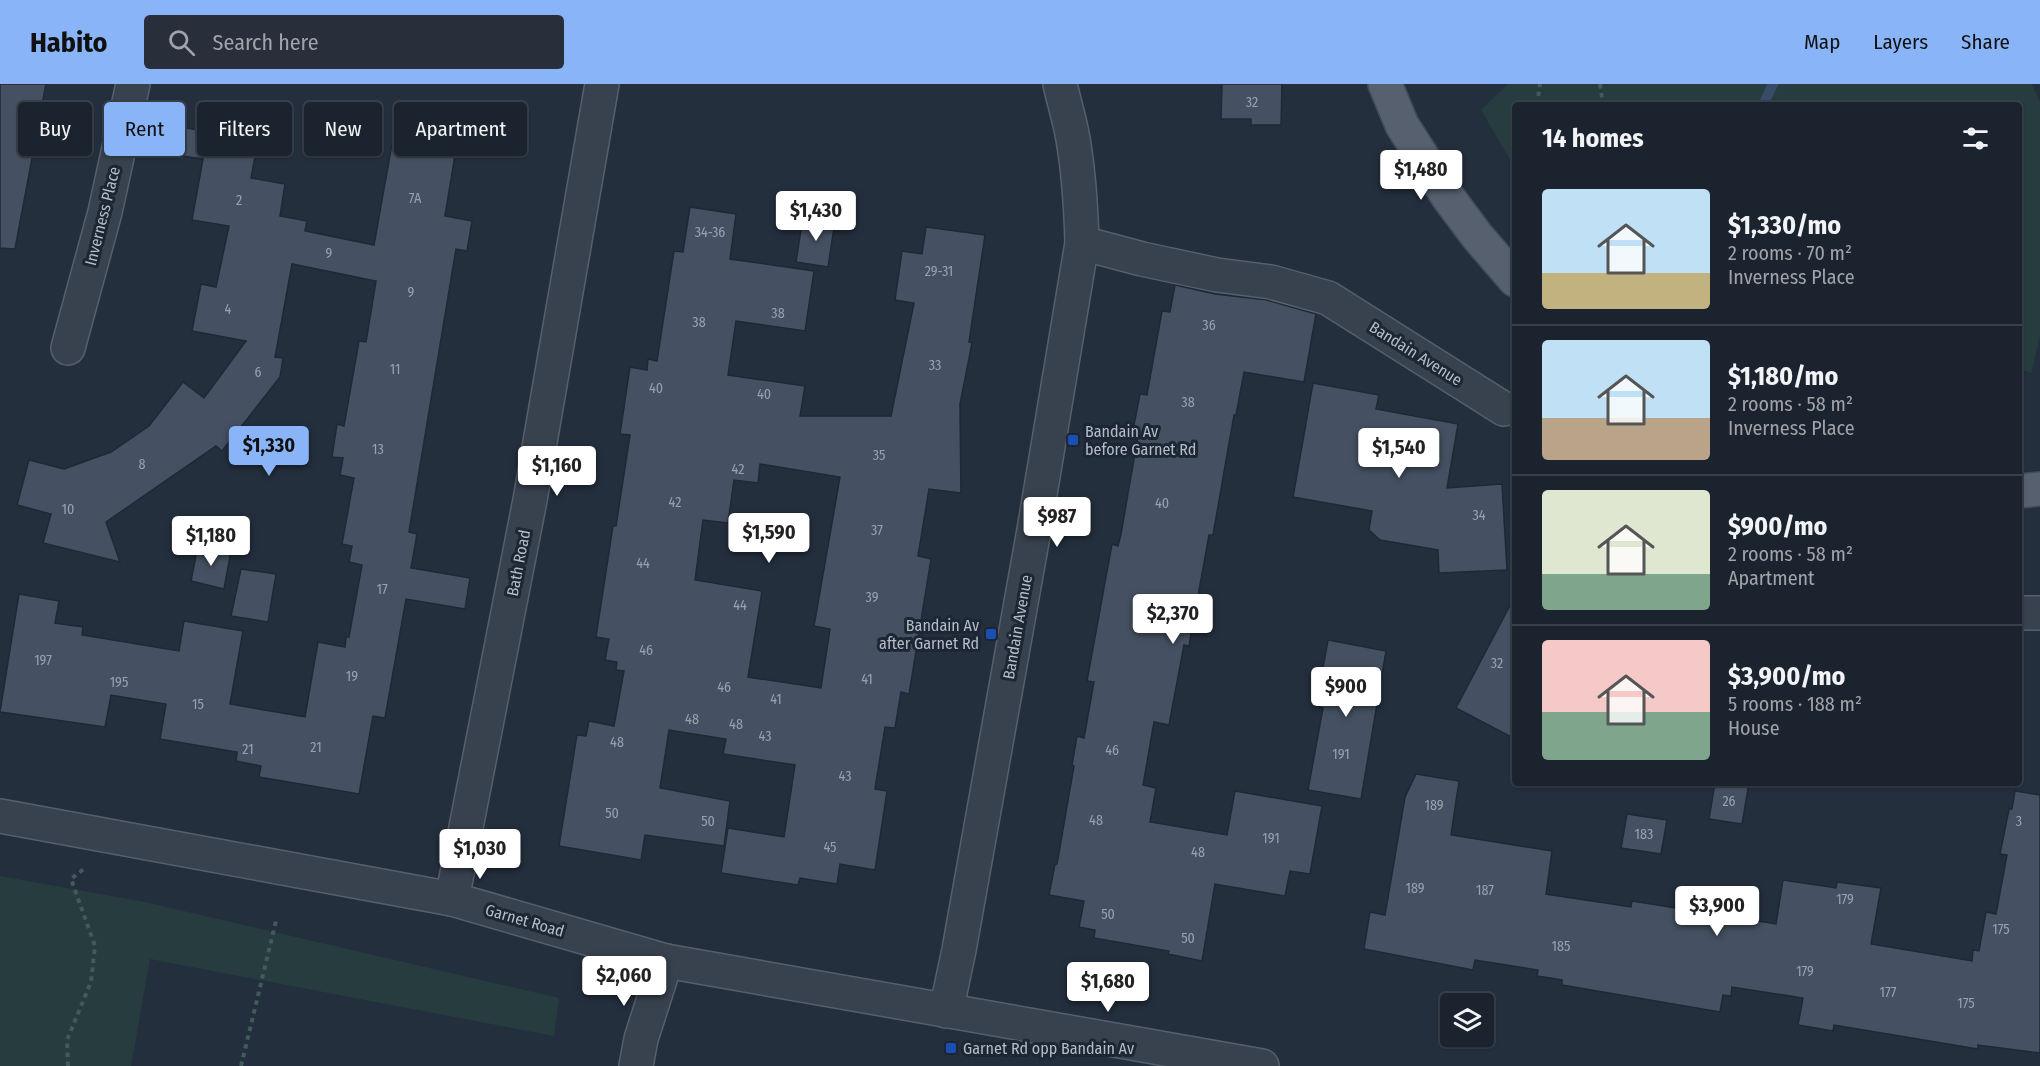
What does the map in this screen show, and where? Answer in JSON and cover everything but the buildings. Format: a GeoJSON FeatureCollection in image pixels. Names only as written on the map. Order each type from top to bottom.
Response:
{"type":"FeatureCollection","features":[{"type":"Feature","properties":{"kind":"main road"},"geometry":{"type":"LineString","coordinates":[[1385,84],[1402,124],[1448,197],[1477,236],[1512,277]]}},
{"type":"Feature","properties":{"kind":"main road"},"geometry":{"type":"LineString","coordinates":[[2022,491],[2040,489]]}},
{"type":"Feature","properties":{"kind":"street","name":"Inverness Place"},"geometry":{"type":"LineString","coordinates":[[68,348],[105,212],[132,84]]}},
{"type":"Feature","properties":{"kind":"street","name":"Bath Road"},"geometry":{"type":"LineString","coordinates":[[452,899],[530,500],[602,84]]}},
{"type":"Feature","properties":{"kind":"street","name":"Bandain Avenue"},"geometry":{"type":"LineString","coordinates":[[946,1011],[959,950],[1034,530],[1082,243],[1081,205],[1073,136],[1060,84]]}},
{"type":"Feature","properties":{"kind":"street","name":"Bandain Avenue"},"geometry":{"type":"LineString","coordinates":[[1082,243],[1217,275],[1271,282],[1328,298],[1504,409]]}},
{"type":"Feature","properties":{"kind":"street"},"geometry":{"type":"LineString","coordinates":[[2022,613],[2040,613]]}},
{"type":"Feature","properties":{"kind":"street","name":"Garnet Road"},"geometry":{"type":"LineString","coordinates":[[0,816],[452,899],[666,960],[1262,1066]]}},
{"type":"Feature","properties":{"kind":"street"},"geometry":{"type":"LineString","coordinates":[[636,1066],[641,1039],[666,960]]}},
{"type":"Feature","properties":{"kind":"path"},"geometry":{"type":"LineString","coordinates":[[1537,102],[1540,84]]}},
{"type":"Feature","properties":{"kind":"path"},"geometry":{"type":"LineString","coordinates":[[1600,84],[1603,102]]}},
{"type":"Feature","properties":{"kind":"path"},"geometry":{"type":"LineString","coordinates":[[68,1066],[67,1040],[91,981],[94,946],[70,879],[124,839]]}},
{"type":"Feature","properties":{"kind":"path"},"geometry":{"type":"LineString","coordinates":[[241,1066],[276,921]]}},
{"type":"Feature","properties":{"kind":"green space"},"geometry":{"type":"Polygon","coordinates":[[[1508,84],[2032,84],[2040,102],[2040,336],[2031,373],[2022,370],[2022,102],[1512,102],[1512,163],[1481,110],[1508,84]]]}},
{"type":"Feature","properties":{"kind":"green space"},"geometry":{"type":"Polygon","coordinates":[[[0,876],[145,902],[559,998],[554,1036],[150,959],[131,1066],[0,1066],[0,876]]]}},
{"type":"Feature","properties":{"kind":"waterway"},"geometry":{"type":"LineString","coordinates":[[1764,102],[1773,84]]}},
{"type":"Feature","properties":{"kind":"place","name":"Bandain Av before Garnet Rd"},"geometry":{"type":"Point","coordinates":[1073,440]}},
{"type":"Feature","properties":{"kind":"place","name":"Bandain Av after Garnet Rd"},"geometry":{"type":"Point","coordinates":[991,634]}},
{"type":"Feature","properties":{"kind":"place","name":"Garnet Rd opp Bandain Av"},"geometry":{"type":"Point","coordinates":[951,1048]}}]}
